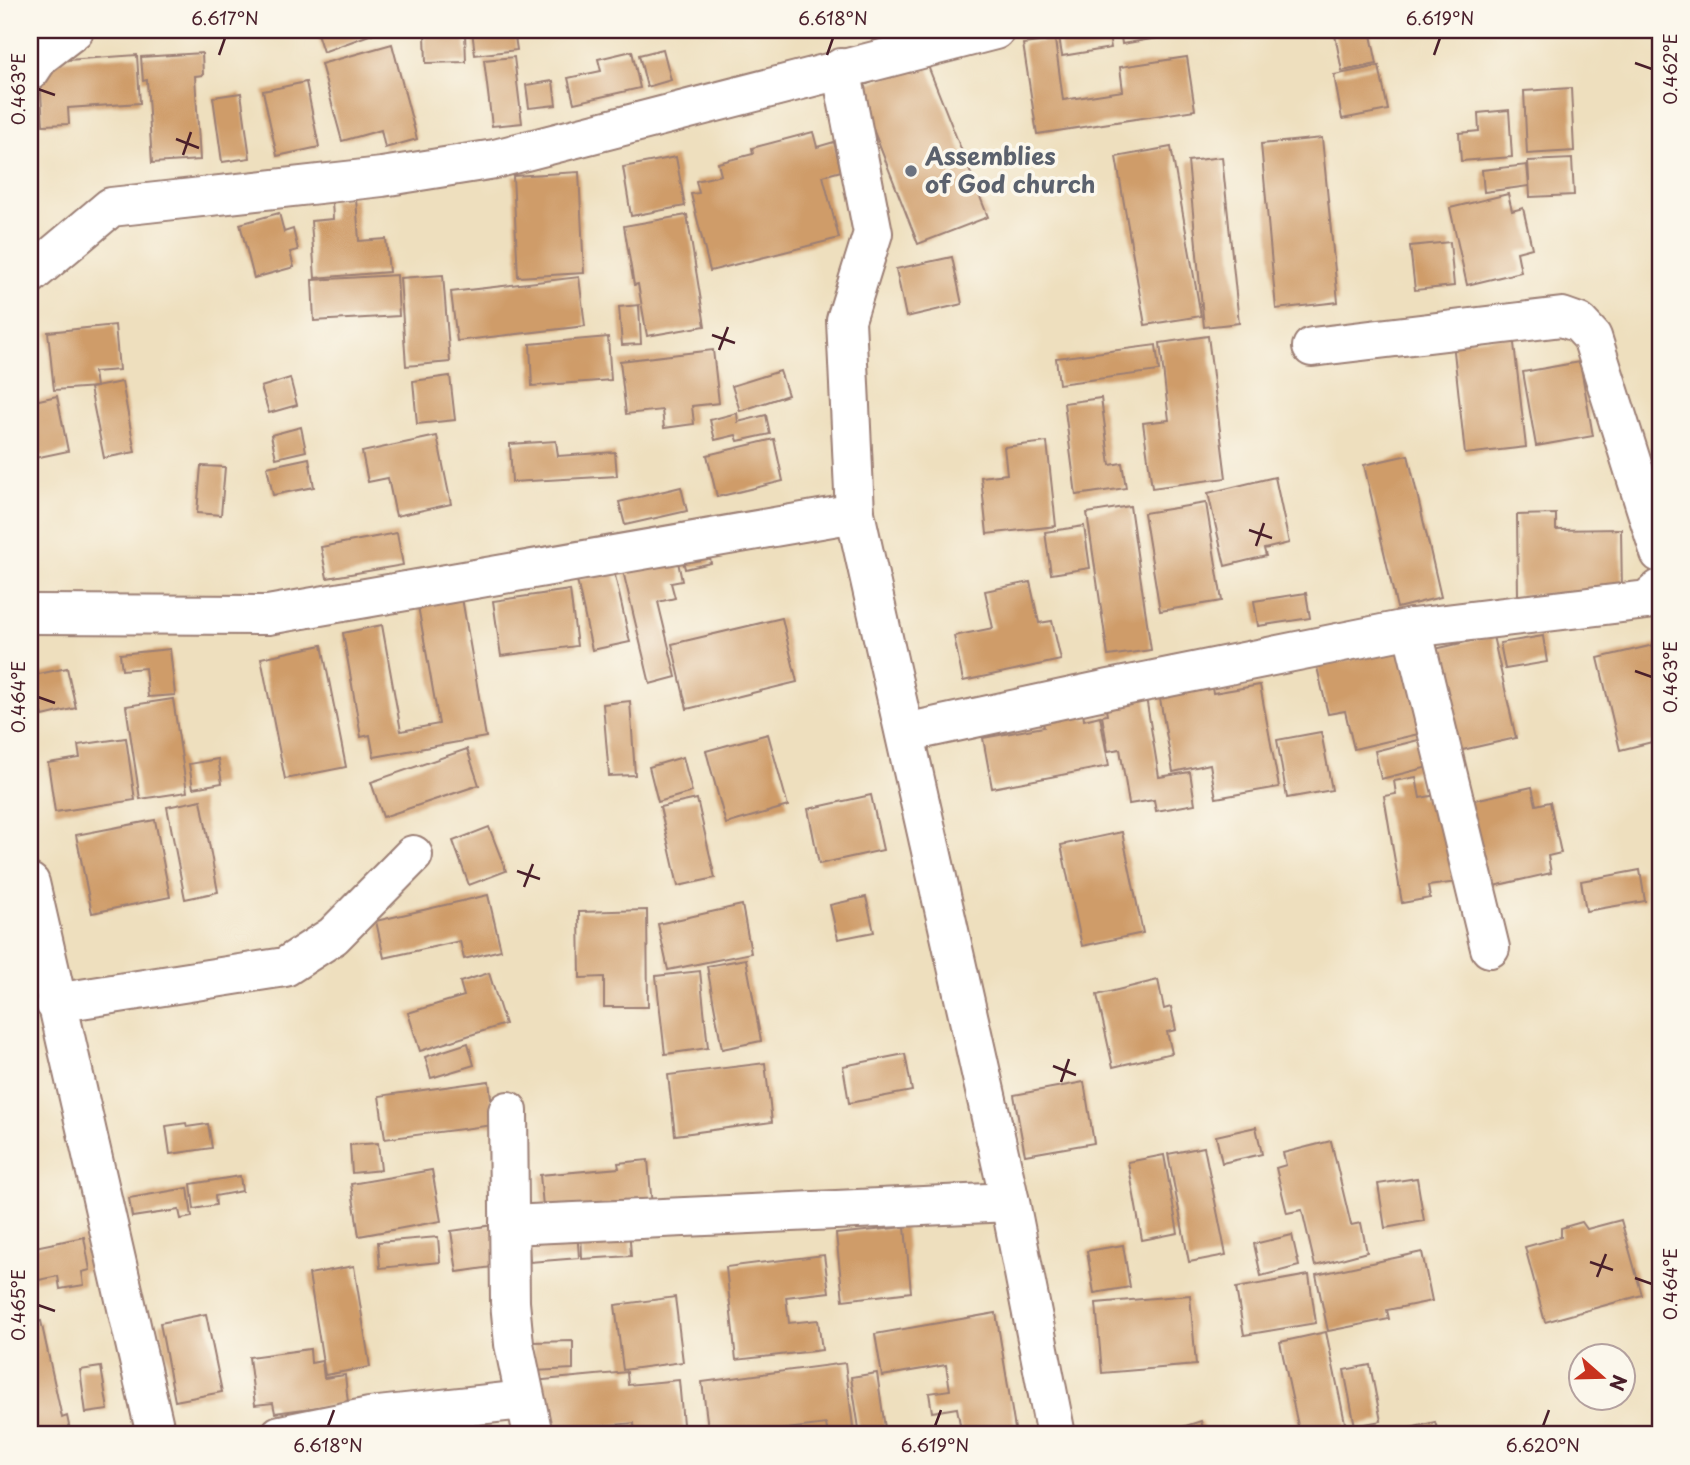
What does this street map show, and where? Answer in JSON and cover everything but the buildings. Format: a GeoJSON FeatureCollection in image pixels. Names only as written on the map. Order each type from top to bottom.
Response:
{"type":"FeatureCollection","features":[{"type":"Feature","properties":{"kind":"street"},"geometry":{"type":"LineString","coordinates":[[30,71],[40,55],[74,30]]}},
{"type":"Feature","properties":{"kind":"street"},"geometry":{"type":"LineString","coordinates":[[30,275],[111,207],[382,177],[484,161],[995,30]]}},
{"type":"Feature","properties":{"kind":"street"},"geometry":{"type":"LineString","coordinates":[[841,68],[873,233],[846,320],[855,513],[1010,1202],[1056,1435]]}},
{"type":"Feature","properties":{"kind":"street"},"geometry":{"type":"LineString","coordinates":[[1312,347],[1562,317],[1579,323],[1592,337],[1660,553]]}},
{"type":"Feature","properties":{"kind":"street"},"geometry":{"type":"LineString","coordinates":[[30,614],[268,615],[855,513]]}},
{"type":"Feature","properties":{"kind":"street"},"geometry":{"type":"LineString","coordinates":[[905,733],[1412,628],[1647,600],[1660,589]]}},
{"type":"Feature","properties":{"kind":"street"},"geometry":{"type":"LineString","coordinates":[[1412,628],[1490,948]]}},
{"type":"Feature","properties":{"kind":"street"},"geometry":{"type":"LineString","coordinates":[[55,1003],[285,967],[332,936],[414,855]]}},
{"type":"Feature","properties":{"kind":"street"},"geometry":{"type":"LineString","coordinates":[[30,883],[55,1003],[156,1435]]}},
{"type":"Feature","properties":{"kind":"street"},"geometry":{"type":"LineString","coordinates":[[280,1435],[369,1418],[529,1418],[514,1344],[510,1302],[508,1111]]}},
{"type":"Feature","properties":{"kind":"street"},"geometry":{"type":"LineString","coordinates":[[509,1225],[1010,1202]]}},
{"type":"Feature","properties":{"kind":"place","name":"Assemblies of God church"},"geometry":{"type":"Point","coordinates":[911,171]}}]}
